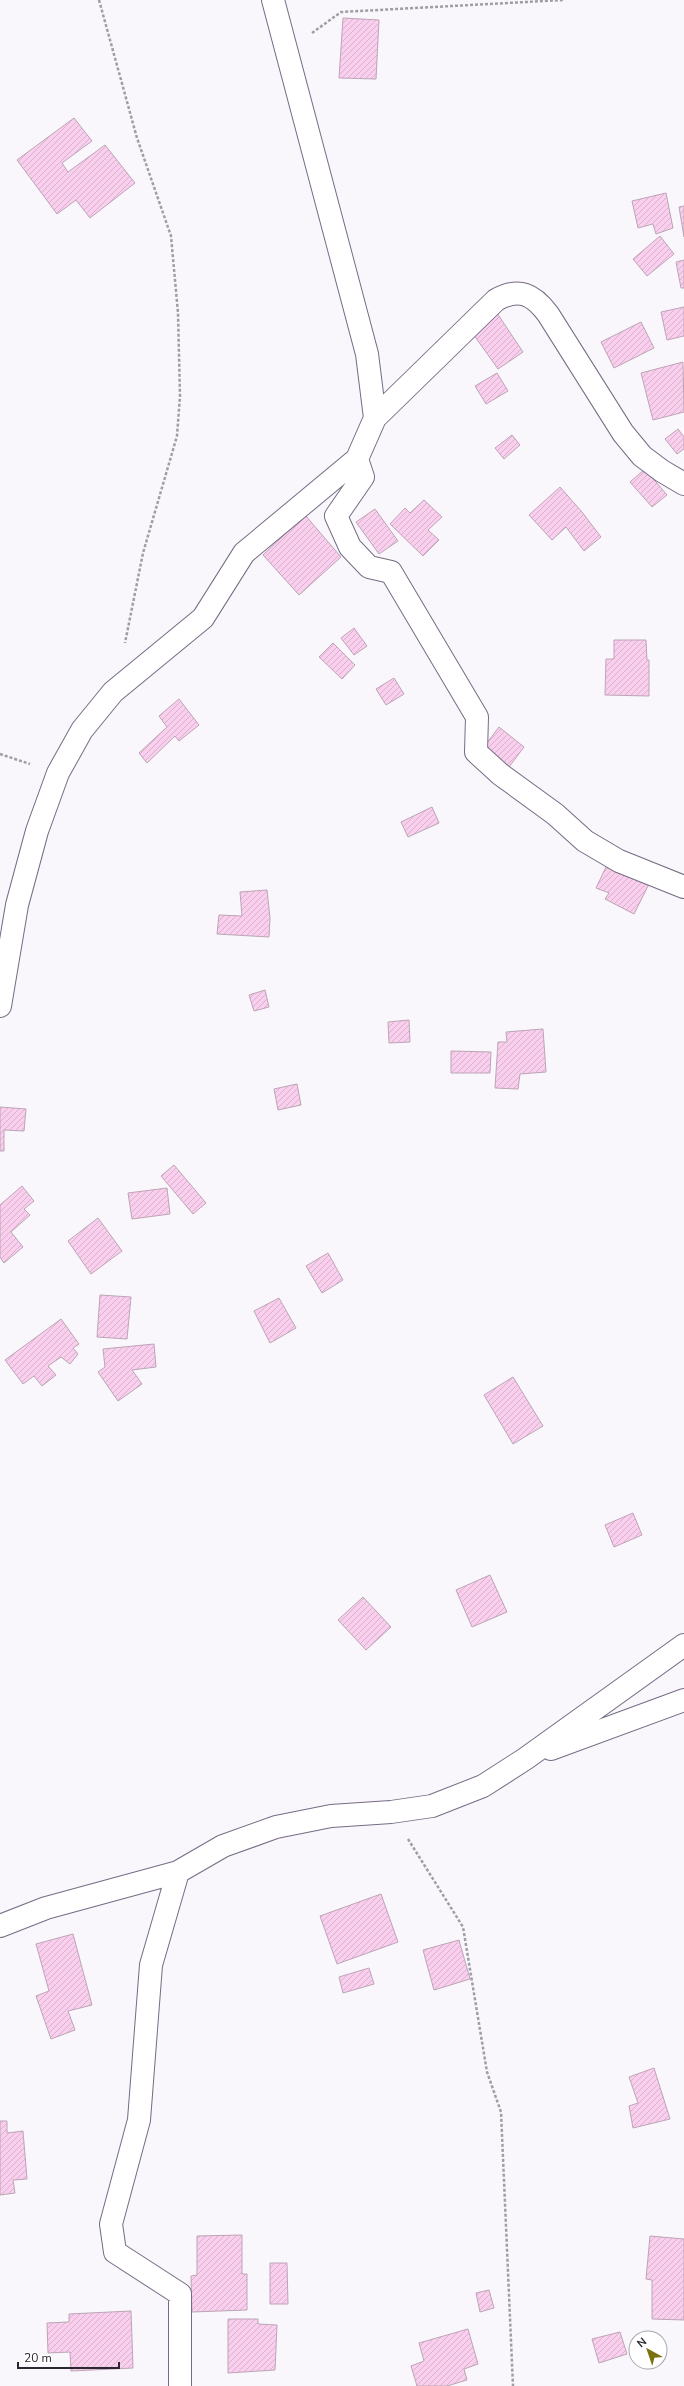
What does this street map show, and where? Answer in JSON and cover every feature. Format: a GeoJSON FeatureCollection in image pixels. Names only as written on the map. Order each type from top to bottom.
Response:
{"type":"FeatureCollection","features":[{"type":"Feature","properties":{"kind":"street"},"geometry":{"type":"LineString","coordinates":[[273,0],[367,354],[375,418]]}},
{"type":"Feature","properties":{"kind":"street"},"geometry":{"type":"LineString","coordinates":[[0,1006],[9,908],[58,773],[82,730],[113,692],[203,618],[244,553],[357,459],[375,418],[496,300],[509,292],[525,294],[538,301],[548,314],[623,433],[642,456],[662,471],[684,484]]}},
{"type":"Feature","properties":{"kind":"street"},"geometry":{"type":"LineString","coordinates":[[357,459],[364,477],[336,516],[350,547],[369,567],[391,572],[477,717],[476,752],[500,774],[555,814],[585,841],[619,862],[684,888]]}},
{"type":"Feature","properties":{"kind":"street"},"geometry":{"type":"LineString","coordinates":[[0,1926],[46,1908],[178,1872],[223,1846],[276,1827],[331,1816],[391,1812],[432,1806],[483,1786],[525,1759],[684,1645]]}},
{"type":"Feature","properties":{"kind":"street"},"geometry":{"type":"LineString","coordinates":[[525,1759],[684,1700]]}},
{"type":"Feature","properties":{"kind":"street"},"geometry":{"type":"LineString","coordinates":[[178,1872],[151,1965],[139,2120],[111,2224],[115,2252],[180,2294],[180,2386]]}},
{"type":"Feature","properties":{"kind":"path"},"geometry":{"type":"LineString","coordinates":[[99,0],[137,138],[171,236],[178,320],[180,396],[177,436],[143,553],[129,626],[113,692]]}},
{"type":"Feature","properties":{"kind":"path"},"geometry":{"type":"LineString","coordinates":[[286,51],[341,12],[563,0]]}},
{"type":"Feature","properties":{"kind":"path"},"geometry":{"type":"LineString","coordinates":[[391,1812],[463,1927],[487,2072],[501,2112],[514,2386]]}},
{"type":"Feature","properties":{"kind":"building"},"geometry":{"type":"Polygon","coordinates":[[[343,18],[379,20],[376,79],[339,78],[343,18]]]}},
{"type":"Feature","properties":{"kind":"building"},"geometry":{"type":"Polygon","coordinates":[[[74,118],[92,141],[62,163],[68,172],[105,145],[135,183],[90,218],[76,200],[57,214],[17,160],[74,118]]]}},
{"type":"Feature","properties":{"kind":"building"},"geometry":{"type":"Polygon","coordinates":[[[666,193],[673,228],[656,234],[653,224],[638,228],[632,201],[666,193]]]}},
{"type":"Feature","properties":{"kind":"building"},"geometry":{"type":"Polygon","coordinates":[[[684,206],[684,237],[679,207],[684,206]]]}},
{"type":"Feature","properties":{"kind":"building"},"geometry":{"type":"Polygon","coordinates":[[[660,236],[674,254],[647,276],[633,259],[660,236]]]}},
{"type":"Feature","properties":{"kind":"building"},"geometry":{"type":"Polygon","coordinates":[[[684,260],[684,288],[681,288],[676,262],[684,260]]]}},
{"type":"Feature","properties":{"kind":"building"},"geometry":{"type":"Polygon","coordinates":[[[684,307],[684,336],[667,340],[661,312],[684,307]]]}},
{"type":"Feature","properties":{"kind":"building"},"geometry":{"type":"Polygon","coordinates":[[[497,313],[523,352],[498,369],[471,331],[497,313]]]}},
{"type":"Feature","properties":{"kind":"building"},"geometry":{"type":"Polygon","coordinates":[[[641,322],[654,348],[614,368],[601,342],[641,322]]]}},
{"type":"Feature","properties":{"kind":"building"},"geometry":{"type":"Polygon","coordinates":[[[683,362],[684,412],[653,420],[641,373],[683,362]]]}},
{"type":"Feature","properties":{"kind":"building"},"geometry":{"type":"Polygon","coordinates":[[[497,373],[508,391],[486,404],[475,386],[497,373]]]}},
{"type":"Feature","properties":{"kind":"building"},"geometry":{"type":"Polygon","coordinates":[[[678,429],[684,437],[684,449],[677,454],[665,439],[678,429]]]}},
{"type":"Feature","properties":{"kind":"building"},"geometry":{"type":"Polygon","coordinates":[[[512,435],[520,445],[504,459],[495,448],[512,435]]]}},
{"type":"Feature","properties":{"kind":"building"},"geometry":{"type":"Polygon","coordinates":[[[645,469],[667,495],[652,507],[630,482],[645,469]]]}},
{"type":"Feature","properties":{"kind":"building"},"geometry":{"type":"Polygon","coordinates":[[[560,487],[601,537],[584,551],[566,527],[552,540],[529,515],[560,487]]]}},
{"type":"Feature","properties":{"kind":"building"},"geometry":{"type":"Polygon","coordinates":[[[424,500],[442,517],[428,530],[439,540],[423,556],[390,524],[405,508],[410,513],[424,500]]]}},
{"type":"Feature","properties":{"kind":"building"},"geometry":{"type":"Polygon","coordinates":[[[375,509],[398,541],[379,554],[356,522],[375,509]]]}},
{"type":"Feature","properties":{"kind":"building"},"geometry":{"type":"Polygon","coordinates":[[[305,515],[341,557],[299,595],[263,555],[305,515]]]}},
{"type":"Feature","properties":{"kind":"building"},"geometry":{"type":"Polygon","coordinates":[[[354,628],[367,646],[354,655],[341,638],[354,628]]]}},
{"type":"Feature","properties":{"kind":"building"},"geometry":{"type":"Polygon","coordinates":[[[614,640],[646,640],[647,660],[649,660],[649,696],[605,695],[606,659],[614,659],[614,640]]]}},
{"type":"Feature","properties":{"kind":"building"},"geometry":{"type":"Polygon","coordinates":[[[333,643],[355,665],[342,679],[319,657],[333,643]]]}},
{"type":"Feature","properties":{"kind":"building"},"geometry":{"type":"Polygon","coordinates":[[[394,678],[404,694],[386,705],[376,689],[394,678]]]}},
{"type":"Feature","properties":{"kind":"building"},"geometry":{"type":"Polygon","coordinates":[[[179,699],[199,725],[179,741],[175,736],[147,763],[139,753],[167,727],[159,716],[179,699]]]}},
{"type":"Feature","properties":{"kind":"building"},"geometry":{"type":"Polygon","coordinates":[[[499,727],[524,747],[509,767],[483,748],[499,727]]]}},
{"type":"Feature","properties":{"kind":"building"},"geometry":{"type":"Polygon","coordinates":[[[432,807],[439,823],[408,837],[401,822],[432,807]]]}},
{"type":"Feature","properties":{"kind":"building"},"geometry":{"type":"Polygon","coordinates":[[[606,867],[618,873],[621,868],[650,882],[634,914],[605,899],[609,893],[596,888],[606,867]]]}},
{"type":"Feature","properties":{"kind":"building"},"geometry":{"type":"Polygon","coordinates":[[[267,890],[270,918],[269,937],[217,934],[219,915],[242,916],[240,892],[267,890]]]}},
{"type":"Feature","properties":{"kind":"building"},"geometry":{"type":"Polygon","coordinates":[[[265,990],[269,1007],[254,1011],[249,995],[265,990]]]}},
{"type":"Feature","properties":{"kind":"building"},"geometry":{"type":"Polygon","coordinates":[[[409,1020],[410,1042],[389,1043],[388,1022],[409,1020]]]}},
{"type":"Feature","properties":{"kind":"building"},"geometry":{"type":"Polygon","coordinates":[[[543,1029],[546,1072],[520,1074],[518,1089],[495,1088],[498,1042],[507,1042],[506,1032],[543,1029]]]}},
{"type":"Feature","properties":{"kind":"building"},"geometry":{"type":"Polygon","coordinates":[[[451,1051],[491,1052],[490,1073],[451,1073],[451,1051]]]}},
{"type":"Feature","properties":{"kind":"building"},"geometry":{"type":"Polygon","coordinates":[[[297,1084],[301,1105],[278,1110],[274,1089],[297,1084]]]}},
{"type":"Feature","properties":{"kind":"building"},"geometry":{"type":"Polygon","coordinates":[[[0,1107],[26,1109],[24,1131],[4,1130],[4,1151],[0,1151],[0,1107]]]}},
{"type":"Feature","properties":{"kind":"building"},"geometry":{"type":"Polygon","coordinates":[[[174,1165],[206,1203],[193,1214],[161,1176],[174,1165]]]}},
{"type":"Feature","properties":{"kind":"building"},"geometry":{"type":"Polygon","coordinates":[[[22,1186],[34,1201],[24,1209],[30,1215],[11,1232],[23,1247],[4,1263],[0,1257],[0,1205],[22,1186]]]}},
{"type":"Feature","properties":{"kind":"building"},"geometry":{"type":"Polygon","coordinates":[[[167,1188],[170,1214],[132,1219],[128,1193],[167,1188]]]}},
{"type":"Feature","properties":{"kind":"building"},"geometry":{"type":"Polygon","coordinates":[[[98,1218],[122,1251],[91,1274],[68,1241],[98,1218]]]}},
{"type":"Feature","properties":{"kind":"building"},"geometry":{"type":"Polygon","coordinates":[[[328,1253],[343,1280],[322,1293],[306,1266],[328,1253]]]}},
{"type":"Feature","properties":{"kind":"building"},"geometry":{"type":"Polygon","coordinates":[[[100,1295],[131,1297],[127,1339],[97,1337],[100,1295]]]}},
{"type":"Feature","properties":{"kind":"building"},"geometry":{"type":"Polygon","coordinates":[[[279,1298],[296,1328],[270,1343],[254,1311],[279,1298]]]}},
{"type":"Feature","properties":{"kind":"building"},"geometry":{"type":"Polygon","coordinates":[[[61,1319],[79,1344],[73,1348],[78,1354],[70,1364],[61,1357],[48,1366],[56,1375],[42,1386],[34,1376],[23,1384],[5,1360],[61,1319]]]}},
{"type":"Feature","properties":{"kind":"building"},"geometry":{"type":"Polygon","coordinates":[[[154,1344],[156,1367],[132,1370],[142,1384],[118,1401],[98,1372],[105,1367],[103,1349],[154,1344]]]}},
{"type":"Feature","properties":{"kind":"building"},"geometry":{"type":"Polygon","coordinates":[[[513,1377],[543,1426],[513,1444],[484,1395],[513,1377]]]}},
{"type":"Feature","properties":{"kind":"building"},"geometry":{"type":"Polygon","coordinates":[[[633,1513],[642,1535],[614,1547],[605,1525],[633,1513]]]}},
{"type":"Feature","properties":{"kind":"building"},"geometry":{"type":"Polygon","coordinates":[[[490,1575],[507,1612],[472,1627],[456,1590],[490,1575]]]}},
{"type":"Feature","properties":{"kind":"building"},"geometry":{"type":"Polygon","coordinates":[[[363,1597],[391,1627],[366,1650],[338,1620],[363,1597]]]}},
{"type":"Feature","properties":{"kind":"building"},"geometry":{"type":"Polygon","coordinates":[[[381,1894],[398,1942],[337,1964],[320,1916],[381,1894]]]}},
{"type":"Feature","properties":{"kind":"building"},"geometry":{"type":"Polygon","coordinates":[[[73,1934],[92,2005],[68,2011],[75,2030],[51,2039],[36,1996],[49,1991],[36,1944],[73,1934]]]}},
{"type":"Feature","properties":{"kind":"building"},"geometry":{"type":"Polygon","coordinates":[[[459,1940],[470,1979],[434,1990],[423,1950],[459,1940]]]}},
{"type":"Feature","properties":{"kind":"building"},"geometry":{"type":"Polygon","coordinates":[[[369,1968],[374,1984],[343,1993],[339,1977],[369,1968]]]}},
{"type":"Feature","properties":{"kind":"building"},"geometry":{"type":"Polygon","coordinates":[[[654,2068],[670,2119],[633,2128],[629,2106],[638,2103],[629,2077],[654,2068]]]}},
{"type":"Feature","properties":{"kind":"building"},"geometry":{"type":"Polygon","coordinates":[[[0,2121],[7,2121],[7,2133],[23,2131],[27,2179],[13,2180],[15,2193],[0,2195],[0,2121]]]}},
{"type":"Feature","properties":{"kind":"building"},"geometry":{"type":"Polygon","coordinates":[[[242,2235],[242,2274],[247,2274],[247,2310],[192,2312],[191,2276],[197,2275],[197,2236],[242,2235]]]}},
{"type":"Feature","properties":{"kind":"building"},"geometry":{"type":"Polygon","coordinates":[[[650,2236],[684,2239],[684,2320],[652,2319],[652,2280],[646,2279],[650,2236]]]}},
{"type":"Feature","properties":{"kind":"building"},"geometry":{"type":"Polygon","coordinates":[[[270,2263],[287,2263],[288,2304],[270,2304],[270,2263]]]}},
{"type":"Feature","properties":{"kind":"building"},"geometry":{"type":"Polygon","coordinates":[[[489,2290],[494,2308],[480,2312],[476,2293],[489,2290]]]}},
{"type":"Feature","properties":{"kind":"building"},"geometry":{"type":"Polygon","coordinates":[[[131,2311],[133,2368],[71,2371],[70,2352],[48,2353],[47,2323],[69,2322],[69,2314],[131,2311]]]}},
{"type":"Feature","properties":{"kind":"building"},"geometry":{"type":"Polygon","coordinates":[[[228,2319],[258,2319],[258,2324],[277,2325],[275,2370],[228,2373],[228,2319]]]}},
{"type":"Feature","properties":{"kind":"building"},"geometry":{"type":"Polygon","coordinates":[[[468,2329],[478,2364],[464,2369],[467,2380],[447,2386],[417,2386],[411,2366],[424,2361],[419,2343],[468,2329]]]}},
{"type":"Feature","properties":{"kind":"building"},"geometry":{"type":"Polygon","coordinates":[[[620,2332],[627,2354],[599,2363],[592,2339],[620,2332]]]}}]}
